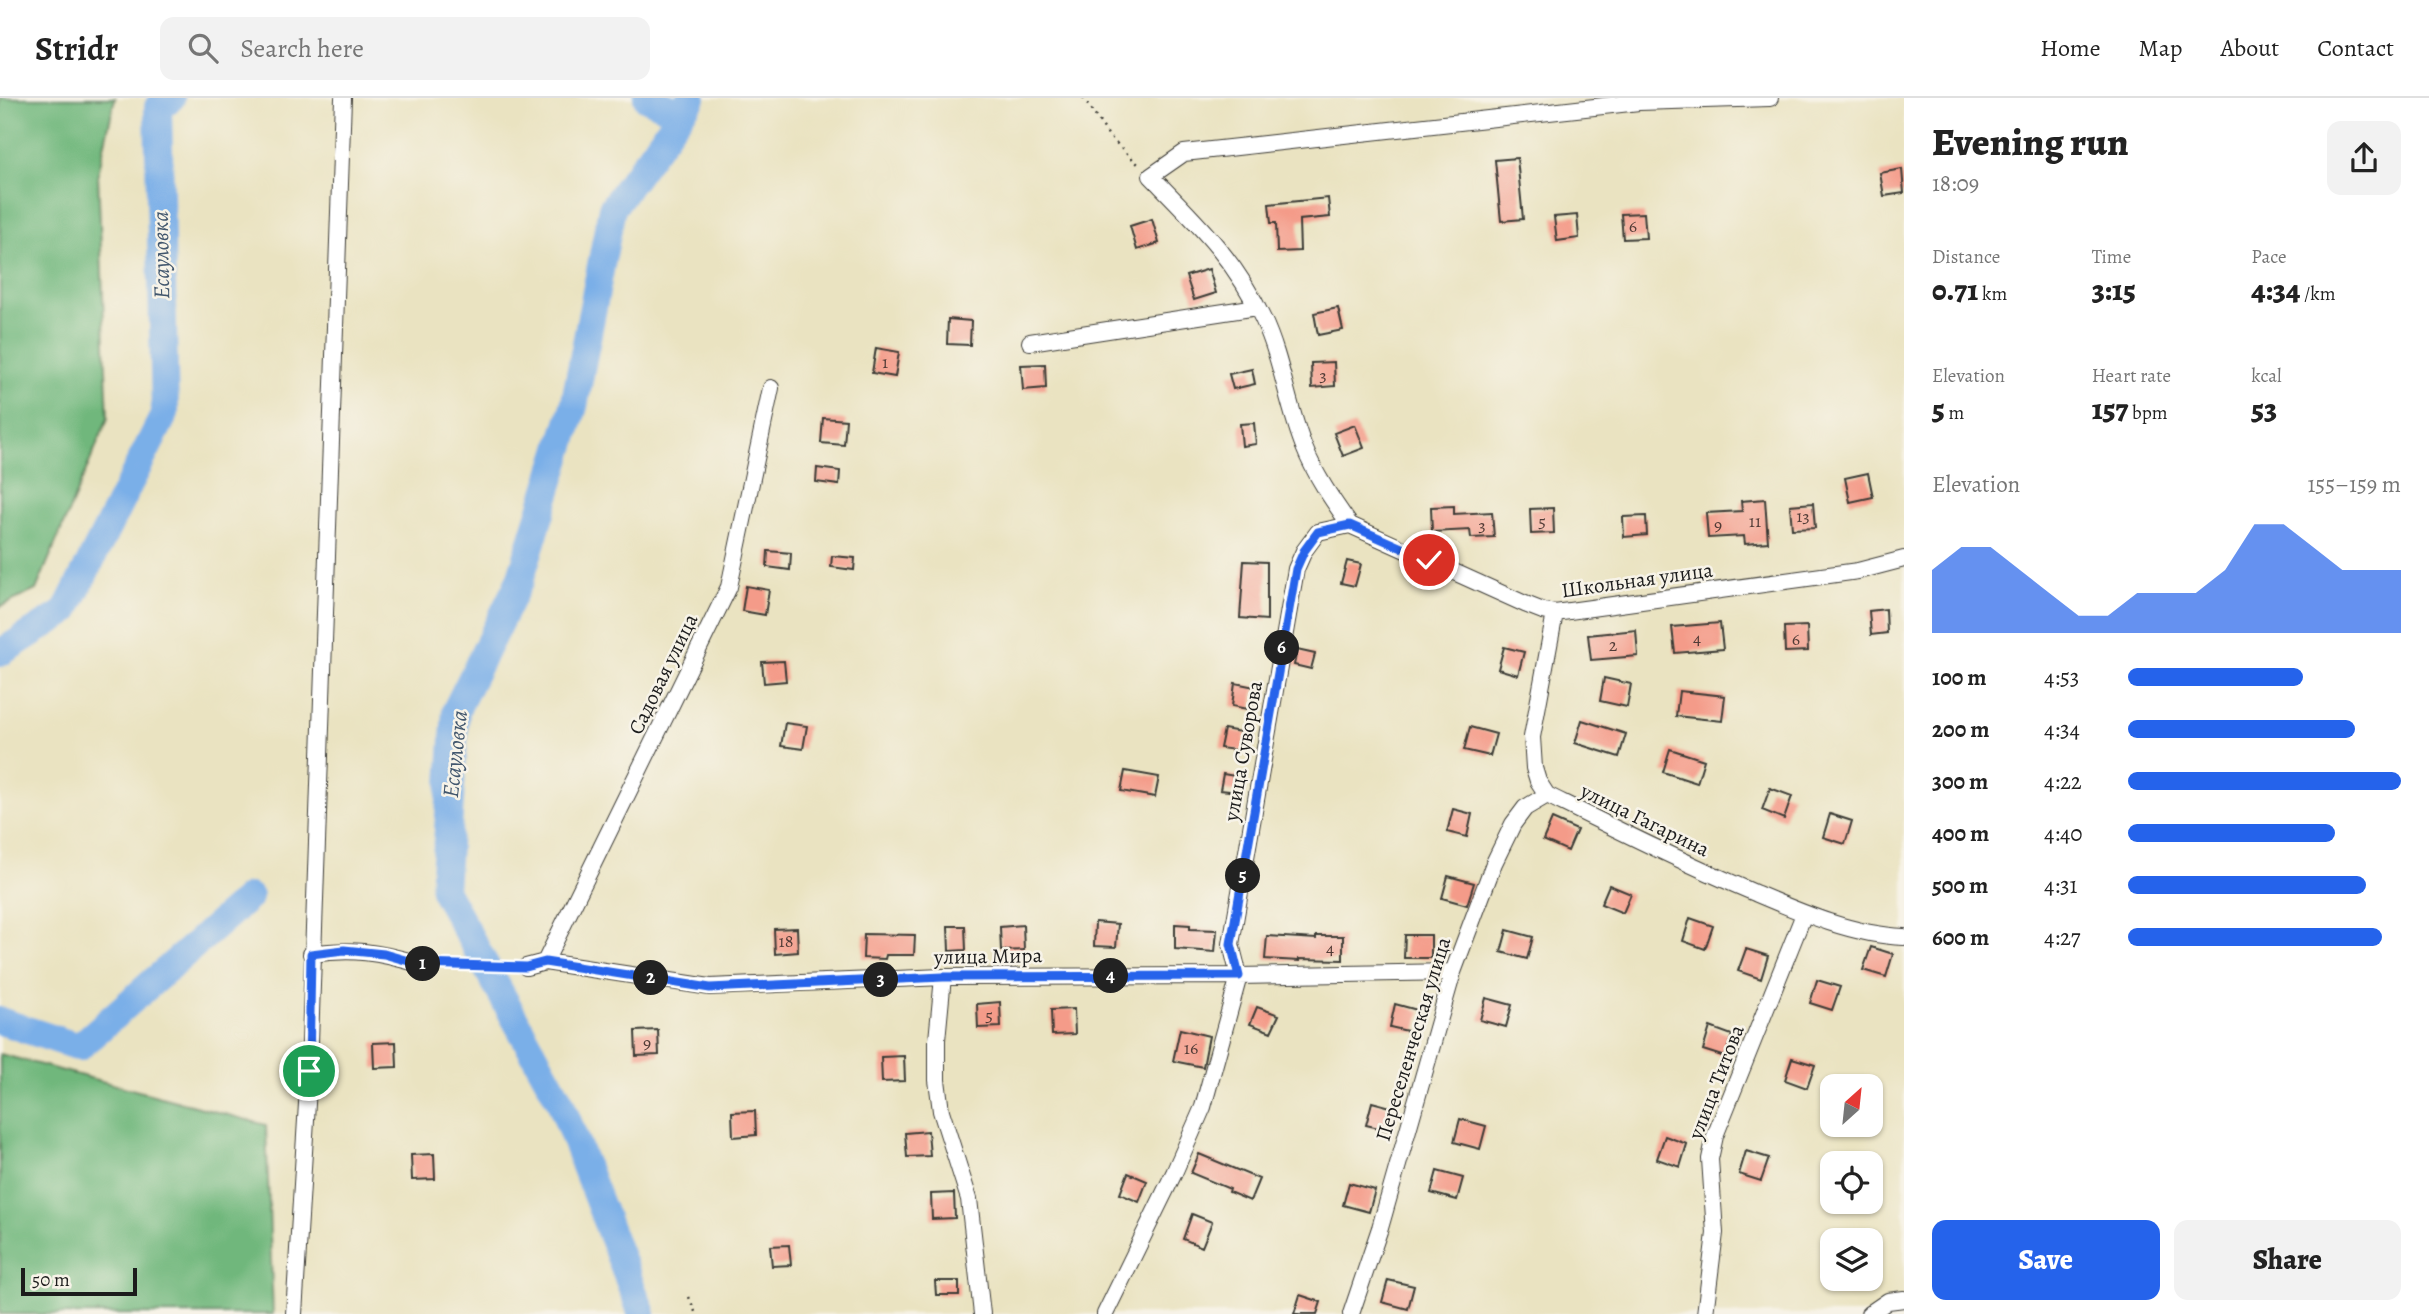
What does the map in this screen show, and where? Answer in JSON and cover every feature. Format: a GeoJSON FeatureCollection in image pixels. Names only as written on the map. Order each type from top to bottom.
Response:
{"type":"FeatureCollection","features":[{"type":"Feature","properties":{"kind":"street"},"geometry":{"type":"LineString","coordinates":[[294,1314],[309,1071],[343,98]]}},
{"type":"Feature","properties":{"kind":"street"},"geometry":{"type":"LineString","coordinates":[[1350,525],[1333,501],[1303,446],[1269,333],[1248,287],[1214,240],[1151,176],[1184,153],[1639,102],[1770,98]]}},
{"type":"Feature","properties":{"kind":"street"},"geometry":{"type":"LineString","coordinates":[[1030,342],[1258,307]]}},
{"type":"Feature","properties":{"kind":"street","name":"Садовая улица"},"geometry":{"type":"LineString","coordinates":[[545,962],[729,587],[771,388]]}},
{"type":"Feature","properties":{"kind":"street","name":"Школьная улица"},"geometry":{"type":"LineString","coordinates":[[1350,525],[1525,604],[1555,613],[1858,571],[1904,559]]}},
{"type":"Feature","properties":{"kind":"street","name":"улица Суворова"},"geometry":{"type":"LineString","coordinates":[[1105,1314],[1200,1113],[1239,976],[1231,944],[1296,569],[1304,551],[1318,532],[1350,525]]}},
{"type":"Feature","properties":{"kind":"street","name":"улица Гагарина"},"geometry":{"type":"LineString","coordinates":[[1555,613],[1532,737],[1534,768],[1546,795],[1679,861],[1804,914],[1884,937],[1904,937]]}},
{"type":"Feature","properties":{"kind":"street","name":"Переселенческая улица"},"geometry":{"type":"LineString","coordinates":[[1351,1314],[1380,1228],[1453,972],[1494,863],[1513,824],[1525,808],[1546,795]]}},
{"type":"Feature","properties":{"kind":"street","name":"улица Титова"},"geometry":{"type":"LineString","coordinates":[[1705,1314],[1715,1233],[1710,1167],[1715,1136],[1804,914]]}},
{"type":"Feature","properties":{"kind":"street"},"geometry":{"type":"LineString","coordinates":[[311,954],[344,950],[384,954],[419,964]]}},
{"type":"Feature","properties":{"kind":"street","name":"улица Мира"},"geometry":{"type":"LineString","coordinates":[[526,967],[545,962],[710,988],[943,977],[1453,972]]}},
{"type":"Feature","properties":{"kind":"street"},"geometry":{"type":"LineString","coordinates":[[943,977],[937,1040],[937,1080],[941,1111],[969,1199],[982,1314]]}},
{"type":"Feature","properties":{"kind":"street"},"geometry":{"type":"LineString","coordinates":[[1869,1314],[1888,1301],[1904,1299]]}},
{"type":"Feature","properties":{"kind":"path"},"geometry":{"type":"LineString","coordinates":[[1083,98],[1109,136],[1151,176]]}},
{"type":"Feature","properties":{"kind":"path"},"geometry":{"type":"LineString","coordinates":[[419,964],[526,967]]}},
{"type":"Feature","properties":{"kind":"path"},"geometry":{"type":"LineString","coordinates":[[689,1297],[696,1314]]}},
{"type":"Feature","properties":{"kind":"green space"},"geometry":{"type":"Polygon","coordinates":[[[0,98],[115,98],[98,174],[108,418],[36,590],[0,607],[0,98]]]}},
{"type":"Feature","properties":{"kind":"green space"},"geometry":{"type":"Polygon","coordinates":[[[0,1054],[266,1125],[273,1314],[0,1314],[0,1054]]]}},
{"type":"Feature","properties":{"kind":"building"},"geometry":{"type":"Polygon","coordinates":[[[1517,158],[1523,219],[1501,221],[1495,160],[1517,158]]]}},
{"type":"Feature","properties":{"kind":"building"},"geometry":{"type":"Polygon","coordinates":[[[1902,169],[1904,193],[1884,196],[1880,173],[1902,169]]]}},
{"type":"Feature","properties":{"kind":"building"},"geometry":{"type":"Polygon","coordinates":[[[1328,198],[1330,217],[1299,220],[1300,251],[1277,252],[1276,223],[1271,223],[1269,204],[1328,198]]]}},
{"type":"Feature","properties":{"kind":"building"},"geometry":{"type":"Polygon","coordinates":[[[1644,213],[1646,238],[1623,239],[1621,214],[1644,213]]]}},
{"type":"Feature","properties":{"kind":"building"},"geometry":{"type":"Polygon","coordinates":[[[1577,215],[1579,238],[1557,241],[1554,217],[1577,215]]]}},
{"type":"Feature","properties":{"kind":"building"},"geometry":{"type":"Polygon","coordinates":[[[1152,219],[1159,243],[1137,250],[1130,226],[1152,219]]]}},
{"type":"Feature","properties":{"kind":"building"},"geometry":{"type":"Polygon","coordinates":[[[1209,269],[1216,293],[1194,300],[1186,276],[1209,269]]]}},
{"type":"Feature","properties":{"kind":"building"},"geometry":{"type":"Polygon","coordinates":[[[1338,308],[1343,330],[1318,335],[1314,313],[1338,308]]]}},
{"type":"Feature","properties":{"kind":"building"},"geometry":{"type":"Polygon","coordinates":[[[948,319],[971,321],[970,345],[947,344],[948,319]]]}},
{"type":"Feature","properties":{"kind":"building"},"geometry":{"type":"Polygon","coordinates":[[[876,348],[899,352],[895,377],[872,373],[876,348]]]}},
{"type":"Feature","properties":{"kind":"building"},"geometry":{"type":"Polygon","coordinates":[[[1334,362],[1335,386],[1312,388],[1311,363],[1334,362]]]}},
{"type":"Feature","properties":{"kind":"building"},"geometry":{"type":"Polygon","coordinates":[[[1045,364],[1046,388],[1023,390],[1021,365],[1045,364]]]}},
{"type":"Feature","properties":{"kind":"building"},"geometry":{"type":"Polygon","coordinates":[[[1252,369],[1255,384],[1233,389],[1229,374],[1252,369]]]}},
{"type":"Feature","properties":{"kind":"building"},"geometry":{"type":"Polygon","coordinates":[[[823,418],[846,420],[844,445],[821,443],[823,418]]]}},
{"type":"Feature","properties":{"kind":"building"},"geometry":{"type":"Polygon","coordinates":[[[1254,423],[1256,444],[1242,446],[1240,424],[1254,423]]]}},
{"type":"Feature","properties":{"kind":"building"},"geometry":{"type":"Polygon","coordinates":[[[1355,425],[1364,448],[1343,456],[1334,433],[1355,425]]]}},
{"type":"Feature","properties":{"kind":"building"},"geometry":{"type":"Polygon","coordinates":[[[817,468],[840,471],[839,485],[816,482],[817,468]]]}},
{"type":"Feature","properties":{"kind":"building"},"geometry":{"type":"Polygon","coordinates":[[[1868,473],[1873,497],[1850,502],[1845,478],[1868,473]]]}},
{"type":"Feature","properties":{"kind":"building"},"geometry":{"type":"Polygon","coordinates":[[[1765,499],[1768,542],[1745,544],[1744,536],[1708,538],[1706,513],[1742,511],[1741,501],[1765,499]]]}},
{"type":"Feature","properties":{"kind":"building"},"geometry":{"type":"Polygon","coordinates":[[[1813,503],[1815,528],[1792,529],[1790,505],[1813,503]]]}},
{"type":"Feature","properties":{"kind":"building"},"geometry":{"type":"Polygon","coordinates":[[[1454,506],[1454,514],[1492,512],[1494,537],[1471,538],[1470,530],[1432,532],[1431,507],[1454,506]]]}},
{"type":"Feature","properties":{"kind":"building"},"geometry":{"type":"Polygon","coordinates":[[[1553,508],[1554,533],[1531,534],[1530,509],[1553,508]]]}},
{"type":"Feature","properties":{"kind":"building"},"geometry":{"type":"Polygon","coordinates":[[[1646,516],[1647,535],[1624,537],[1623,517],[1646,516]]]}},
{"type":"Feature","properties":{"kind":"building"},"geometry":{"type":"Polygon","coordinates":[[[768,551],[791,553],[790,570],[767,567],[768,551]]]}},
{"type":"Feature","properties":{"kind":"building"},"geometry":{"type":"Polygon","coordinates":[[[832,556],[855,558],[854,570],[831,567],[832,556]]]}},
{"type":"Feature","properties":{"kind":"building"},"geometry":{"type":"Polygon","coordinates":[[[1244,561],[1267,562],[1267,620],[1240,618],[1244,561]]]}},
{"type":"Feature","properties":{"kind":"building"},"geometry":{"type":"Polygon","coordinates":[[[1347,561],[1361,564],[1355,586],[1341,583],[1347,561]]]}},
{"type":"Feature","properties":{"kind":"building"},"geometry":{"type":"Polygon","coordinates":[[[746,586],[769,590],[765,615],[742,611],[746,586]]]}},
{"type":"Feature","properties":{"kind":"building"},"geometry":{"type":"Polygon","coordinates":[[[1886,609],[1887,633],[1871,635],[1869,611],[1886,609]]]}},
{"type":"Feature","properties":{"kind":"building"},"geometry":{"type":"Polygon","coordinates":[[[1720,623],[1723,649],[1675,653],[1672,627],[1720,623]]]}},
{"type":"Feature","properties":{"kind":"building"},"geometry":{"type":"Polygon","coordinates":[[[1807,626],[1808,651],[1785,652],[1784,627],[1807,626]]]}},
{"type":"Feature","properties":{"kind":"building"},"geometry":{"type":"Polygon","coordinates":[[[1636,630],[1638,656],[1591,660],[1588,635],[1636,630]]]}},
{"type":"Feature","properties":{"kind":"building"},"geometry":{"type":"Polygon","coordinates":[[[1504,647],[1524,652],[1518,675],[1498,669],[1504,647]]]}},
{"type":"Feature","properties":{"kind":"building"},"geometry":{"type":"Polygon","coordinates":[[[1297,650],[1315,654],[1311,669],[1294,665],[1297,650]]]}},
{"type":"Feature","properties":{"kind":"building"},"geometry":{"type":"Polygon","coordinates":[[[784,661],[786,681],[764,683],[762,662],[784,661]]]}},
{"type":"Feature","properties":{"kind":"building"},"geometry":{"type":"Polygon","coordinates":[[[1604,678],[1631,684],[1627,707],[1600,701],[1604,678]]]}},
{"type":"Feature","properties":{"kind":"building"},"geometry":{"type":"Polygon","coordinates":[[[1235,683],[1255,687],[1252,710],[1232,706],[1235,683]]]}},
{"type":"Feature","properties":{"kind":"building"},"geometry":{"type":"Polygon","coordinates":[[[1679,691],[1725,696],[1722,721],[1676,716],[1679,691]]]}},
{"type":"Feature","properties":{"kind":"building"},"geometry":{"type":"Polygon","coordinates":[[[1582,720],[1626,734],[1619,757],[1575,743],[1582,720]]]}},
{"type":"Feature","properties":{"kind":"building"},"geometry":{"type":"Polygon","coordinates":[[[785,723],[807,726],[803,749],[781,746],[785,723]]]}},
{"type":"Feature","properties":{"kind":"building"},"geometry":{"type":"Polygon","coordinates":[[[1470,727],[1496,734],[1490,756],[1464,750],[1470,727]]]}},
{"type":"Feature","properties":{"kind":"building"},"geometry":{"type":"Polygon","coordinates":[[[1224,729],[1246,733],[1242,751],[1220,748],[1224,729]]]}},
{"type":"Feature","properties":{"kind":"building"},"geometry":{"type":"Polygon","coordinates":[[[1670,749],[1704,760],[1697,783],[1663,772],[1670,749]]]}},
{"type":"Feature","properties":{"kind":"building"},"geometry":{"type":"Polygon","coordinates":[[[1125,771],[1159,777],[1155,797],[1121,791],[1125,771]]]}},
{"type":"Feature","properties":{"kind":"building"},"geometry":{"type":"Polygon","coordinates":[[[1223,774],[1241,777],[1239,792],[1220,790],[1223,774]]]}},
{"type":"Feature","properties":{"kind":"building"},"geometry":{"type":"Polygon","coordinates":[[[1770,788],[1792,796],[1784,819],[1762,810],[1770,788]]]}},
{"type":"Feature","properties":{"kind":"building"},"geometry":{"type":"Polygon","coordinates":[[[1453,809],[1472,814],[1467,837],[1447,832],[1453,809]]]}},
{"type":"Feature","properties":{"kind":"building"},"geometry":{"type":"Polygon","coordinates":[[[1830,814],[1852,821],[1845,844],[1823,837],[1830,814]]]}},
{"type":"Feature","properties":{"kind":"building"},"geometry":{"type":"Polygon","coordinates":[[[1552,819],[1577,830],[1568,851],[1543,840],[1552,819]]]}},
{"type":"Feature","properties":{"kind":"building"},"geometry":{"type":"Polygon","coordinates":[[[1448,876],[1474,883],[1467,905],[1442,898],[1448,876]]]}},
{"type":"Feature","properties":{"kind":"building"},"geometry":{"type":"Polygon","coordinates":[[[1609,885],[1631,894],[1623,913],[1601,904],[1609,885]]]}},
{"type":"Feature","properties":{"kind":"building"},"geometry":{"type":"Polygon","coordinates":[[[1690,918],[1713,926],[1705,949],[1683,941],[1690,918]]]}},
{"type":"Feature","properties":{"kind":"building"},"geometry":{"type":"Polygon","coordinates":[[[1095,922],[1118,924],[1116,947],[1094,946],[1095,922]]]}},
{"type":"Feature","properties":{"kind":"building"},"geometry":{"type":"Polygon","coordinates":[[[1175,924],[1190,925],[1190,929],[1217,930],[1215,952],[1175,949],[1175,924]]]}},
{"type":"Feature","properties":{"kind":"building"},"geometry":{"type":"Polygon","coordinates":[[[1023,925],[1024,950],[1001,951],[1000,927],[1023,925]]]}},
{"type":"Feature","properties":{"kind":"building"},"geometry":{"type":"Polygon","coordinates":[[[948,926],[965,926],[966,950],[949,951],[948,926]]]}},
{"type":"Feature","properties":{"kind":"building"},"geometry":{"type":"Polygon","coordinates":[[[797,928],[798,952],[775,954],[774,929],[797,928]]]}},
{"type":"Feature","properties":{"kind":"building"},"geometry":{"type":"Polygon","coordinates":[[[1507,930],[1533,937],[1527,959],[1501,952],[1507,930]]]}},
{"type":"Feature","properties":{"kind":"building"},"geometry":{"type":"Polygon","coordinates":[[[864,934],[915,935],[914,955],[886,955],[885,959],[863,958],[864,934]]]}},
{"type":"Feature","properties":{"kind":"building"},"geometry":{"type":"Polygon","coordinates":[[[1405,935],[1431,935],[1431,958],[1404,958],[1405,935]]]}},
{"type":"Feature","properties":{"kind":"building"},"geometry":{"type":"Polygon","coordinates":[[[1267,936],[1316,939],[1316,936],[1343,936],[1343,960],[1265,959],[1267,936]]]}},
{"type":"Feature","properties":{"kind":"building"},"geometry":{"type":"Polygon","coordinates":[[[1871,947],[1893,954],[1886,977],[1863,970],[1871,947]]]}},
{"type":"Feature","properties":{"kind":"building"},"geometry":{"type":"Polygon","coordinates":[[[1746,949],[1768,956],[1761,979],[1738,971],[1746,949]]]}},
{"type":"Feature","properties":{"kind":"building"},"geometry":{"type":"Polygon","coordinates":[[[1817,980],[1840,987],[1832,1010],[1810,1003],[1817,980]]]}},
{"type":"Feature","properties":{"kind":"building"},"geometry":{"type":"Polygon","coordinates":[[[1486,998],[1512,1005],[1506,1027],[1480,1020],[1486,998]]]}},
{"type":"Feature","properties":{"kind":"building"},"geometry":{"type":"Polygon","coordinates":[[[1000,1002],[1001,1027],[978,1028],[977,1004],[1000,1002]]]}},
{"type":"Feature","properties":{"kind":"building"},"geometry":{"type":"Polygon","coordinates":[[[1395,1004],[1421,1011],[1416,1033],[1390,1027],[1395,1004]]]}},
{"type":"Feature","properties":{"kind":"building"},"geometry":{"type":"Polygon","coordinates":[[[1257,1007],[1279,1015],[1271,1032],[1250,1024],[1257,1007]]]}},
{"type":"Feature","properties":{"kind":"building"},"geometry":{"type":"Polygon","coordinates":[[[1074,1009],[1075,1034],[1052,1035],[1051,1010],[1074,1009]]]}},
{"type":"Feature","properties":{"kind":"building"},"geometry":{"type":"Polygon","coordinates":[[[1710,1027],[1732,1035],[1725,1057],[1703,1050],[1710,1027]]]}},
{"type":"Feature","properties":{"kind":"building"},"geometry":{"type":"Polygon","coordinates":[[[1180,1029],[1209,1036],[1203,1067],[1173,1061],[1180,1029]]]}},
{"type":"Feature","properties":{"kind":"building"},"geometry":{"type":"Polygon","coordinates":[[[658,1030],[659,1055],[636,1056],[635,1031],[658,1030]]]}},
{"type":"Feature","properties":{"kind":"building"},"geometry":{"type":"Polygon","coordinates":[[[396,1042],[397,1067],[374,1068],[373,1043],[396,1042]]]}},
{"type":"Feature","properties":{"kind":"building"},"geometry":{"type":"Polygon","coordinates":[[[904,1056],[905,1081],[882,1082],[881,1057],[904,1056]]]}},
{"type":"Feature","properties":{"kind":"building"},"geometry":{"type":"Polygon","coordinates":[[[1792,1058],[1815,1065],[1807,1088],[1785,1080],[1792,1058]]]}},
{"type":"Feature","properties":{"kind":"building"},"geometry":{"type":"Polygon","coordinates":[[[1372,1102],[1398,1109],[1392,1131],[1366,1125],[1372,1102]]]}},
{"type":"Feature","properties":{"kind":"building"},"geometry":{"type":"Polygon","coordinates":[[[755,1111],[756,1135],[733,1137],[732,1112],[755,1111]]]}},
{"type":"Feature","properties":{"kind":"building"},"geometry":{"type":"Polygon","coordinates":[[[1460,1119],[1486,1126],[1480,1149],[1454,1142],[1460,1119]]]}},
{"type":"Feature","properties":{"kind":"building"},"geometry":{"type":"Polygon","coordinates":[[[928,1131],[930,1156],[907,1157],[905,1133],[928,1131]]]}},
{"type":"Feature","properties":{"kind":"building"},"geometry":{"type":"Polygon","coordinates":[[[1665,1136],[1687,1144],[1680,1167],[1657,1159],[1665,1136]]]}},
{"type":"Feature","properties":{"kind":"building"},"geometry":{"type":"Polygon","coordinates":[[[1746,1151],[1769,1158],[1761,1181],[1739,1174],[1746,1151]]]}},
{"type":"Feature","properties":{"kind":"building"},"geometry":{"type":"Polygon","coordinates":[[[434,1154],[435,1179],[412,1180],[411,1155],[434,1154]]]}},
{"type":"Feature","properties":{"kind":"building"},"geometry":{"type":"Polygon","coordinates":[[[1199,1154],[1259,1179],[1250,1201],[1229,1192],[1230,1189],[1191,1173],[1199,1154]]]}},
{"type":"Feature","properties":{"kind":"building"},"geometry":{"type":"Polygon","coordinates":[[[1437,1171],[1463,1178],[1457,1200],[1431,1193],[1437,1171]]]}},
{"type":"Feature","properties":{"kind":"building"},"geometry":{"type":"Polygon","coordinates":[[[1128,1173],[1147,1181],[1139,1202],[1120,1194],[1128,1173]]]}},
{"type":"Feature","properties":{"kind":"building"},"geometry":{"type":"Polygon","coordinates":[[[1349,1183],[1375,1190],[1369,1212],[1343,1205],[1349,1183]]]}},
{"type":"Feature","properties":{"kind":"building"},"geometry":{"type":"Polygon","coordinates":[[[954,1193],[955,1218],[932,1219],[931,1194],[954,1193]]]}},
{"type":"Feature","properties":{"kind":"building"},"geometry":{"type":"Polygon","coordinates":[[[1192,1214],[1212,1222],[1202,1247],[1183,1239],[1192,1214]]]}},
{"type":"Feature","properties":{"kind":"building"},"geometry":{"type":"Polygon","coordinates":[[[789,1245],[791,1265],[772,1266],[770,1246],[789,1245]]]}},
{"type":"Feature","properties":{"kind":"building"},"geometry":{"type":"Polygon","coordinates":[[[1388,1280],[1414,1286],[1408,1309],[1382,1302],[1388,1280]]]}},
{"type":"Feature","properties":{"kind":"building"},"geometry":{"type":"Polygon","coordinates":[[[935,1281],[959,1281],[959,1295],[936,1295],[935,1281]]]}},
{"type":"Feature","properties":{"kind":"building"},"geometry":{"type":"Polygon","coordinates":[[[1300,1295],[1321,1302],[1317,1314],[1294,1314],[1300,1295]]]}},
{"type":"Feature","properties":{"kind":"waterway","name":"Есауловка"},"geometry":{"type":"LineString","coordinates":[[0,653],[65,612],[165,413],[158,107],[171,98]]}},
{"type":"Feature","properties":{"kind":"waterway","name":"Есауловка"},"geometry":{"type":"LineString","coordinates":[[647,98],[680,113]]}},
{"type":"Feature","properties":{"kind":"waterway","name":"Есауловка"},"geometry":{"type":"LineString","coordinates":[[642,1314],[560,1101],[444,890],[456,710],[520,580],[574,406],[612,208],[692,98]]}},
{"type":"Feature","properties":{"kind":"waterway","name":"Есауловка"},"geometry":{"type":"LineString","coordinates":[[0,1021],[79,1047],[249,897]]}},
{"type":"Feature","properties":{"kind":"route"},"geometry":{"type":"LineString","coordinates":[[309,1071],[311,954],[344,950],[384,954],[419,964],[526,967],[545,962],[710,988],[943,977],[1239,976],[1231,944],[1296,569],[1304,551],[1318,532],[1350,525],[1429,560]]}}]}
